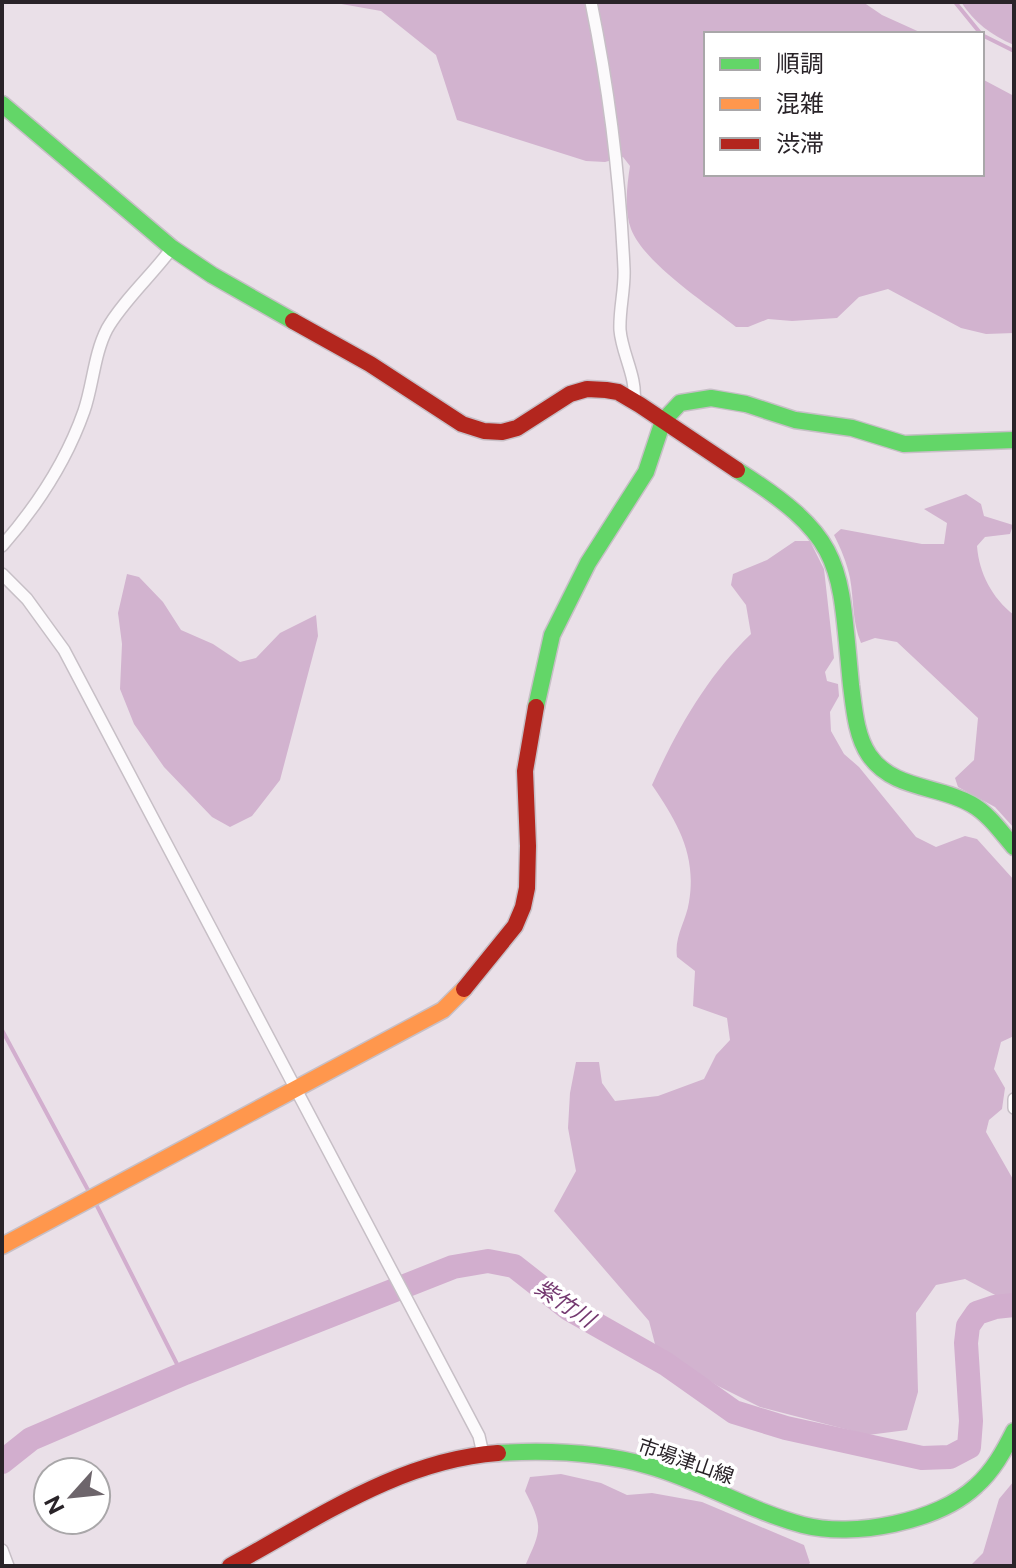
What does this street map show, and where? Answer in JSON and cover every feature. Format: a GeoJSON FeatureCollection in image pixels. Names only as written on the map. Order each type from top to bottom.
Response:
{"type":"FeatureCollection","features":[{"type":"Feature","properties":{"kind":"street"},"geometry":{"type":"LineString","coordinates":[[591,2],[618,184],[624,274],[620,326],[622,346],[636,390],[634,401]]}},
{"type":"Feature","properties":{"kind":"street"},"geometry":{"type":"LineString","coordinates":[[2,104],[172,248],[212,275],[346,350],[478,432],[495,433],[512,429],[584,389],[618,392],[775,496],[805,520],[831,554],[841,584],[858,725],[868,753],[887,773],[907,785],[946,794],[972,805],[991,820],[1014,847]]}},
{"type":"Feature","properties":{"kind":"street"},"geometry":{"type":"LineString","coordinates":[[2,546],[67,456],[85,408],[99,347],[108,327],[172,248]]}},
{"type":"Feature","properties":{"kind":"street"},"geometry":{"type":"LineString","coordinates":[[2,1246],[443,1010],[473,981],[515,926],[527,888],[525,771],[552,635],[588,563],[646,472],[663,421],[680,403],[711,398],[746,404],[795,420],[852,428],[904,444],[1014,440]]}},
{"type":"Feature","properties":{"kind":"street"},"geometry":{"type":"LineString","coordinates":[[2,574],[27,599],[64,650],[479,1436],[483,1454]]}},
{"type":"Feature","properties":{"kind":"street"},"geometry":{"type":"LineString","coordinates":[[1014,1099],[1014,1108]]}},
{"type":"Feature","properties":{"kind":"street","name":"市場津山線"},"geometry":{"type":"LineString","coordinates":[[230,1566],[380,1485],[422,1467],[483,1454],[580,1454],[629,1461],[673,1474],[783,1519],[820,1529],[879,1527],[952,1504],[973,1492],[1001,1457],[1014,1431]]}},
{"type":"Feature","properties":{"kind":"street"},"geometry":{"type":"LineString","coordinates":[[2,1550],[8,1566]]}},
{"type":"Feature","properties":{"kind":"shaded area"},"geometry":{"type":"Polygon","coordinates":[[[330,2],[863,2],[882,15],[920,32],[704,32],[704,176],[984,176],[984,80],[1014,96],[1014,333],[986,334],[961,328],[888,289],[859,297],[837,318],[768,319],[748,327],[736,327],[662,269],[638,242],[627,214],[630,166],[623,157],[605,162],[586,161],[457,120],[436,55],[381,11],[330,2]]]}},
{"type":"Feature","properties":{"kind":"shaded area"},"geometry":{"type":"Polygon","coordinates":[[[961,2],[1014,2],[1014,45],[984,28],[961,2]]]}},
{"type":"Feature","properties":{"kind":"shaded area"},"geometry":{"type":"Polygon","coordinates":[[[966,494],[981,504],[984,516],[1013,525],[1010,534],[985,537],[977,546],[988,584],[999,601],[1014,615],[1014,828],[995,807],[958,787],[955,778],[974,760],[978,718],[897,642],[875,638],[861,643],[849,572],[834,535],[841,529],[922,544],[944,544],[947,523],[924,509],[966,494]]]}},
{"type":"Feature","properties":{"kind":"shaded area"},"geometry":{"type":"Polygon","coordinates":[[[795,541],[810,541],[824,569],[834,658],[825,672],[827,681],[838,684],[839,696],[830,712],[831,731],[844,754],[859,767],[916,837],[936,847],[965,836],[977,839],[1014,880],[1014,1036],[1001,1042],[994,1069],[1005,1088],[1002,1109],[989,1120],[986,1132],[1014,1181],[1014,1296],[999,1297],[965,1279],[936,1285],[916,1313],[918,1392],[907,1430],[868,1435],[760,1407],[718,1386],[656,1348],[649,1321],[554,1211],[576,1171],[568,1128],[576,1062],[599,1062],[602,1083],[615,1101],[658,1096],[704,1079],[716,1055],[730,1040],[727,1018],[693,1006],[695,971],[677,957],[677,942],[689,902],[690,869],[683,839],[652,785],[694,705],[721,667],[751,634],[746,605],[731,585],[733,574],[767,560],[795,541]]]}},
{"type":"Feature","properties":{"kind":"shaded area"},"geometry":{"type":"Polygon","coordinates":[[[127,574],[139,577],[163,602],[181,630],[213,644],[240,662],[256,658],[280,633],[316,615],[318,636],[280,780],[252,816],[230,827],[212,817],[164,767],[134,724],[120,689],[122,644],[118,613],[127,574]]]}},
{"type":"Feature","properties":{"kind":"shaded area"},"geometry":{"type":"Polygon","coordinates":[[[561,1474],[601,1483],[627,1495],[652,1493],[702,1502],[804,1545],[810,1563],[807,1566],[525,1566],[538,1529],[538,1521],[525,1491],[530,1477],[561,1474]]]}},
{"type":"Feature","properties":{"kind":"shaded area"},"geometry":{"type":"Polygon","coordinates":[[[1014,1481],[1014,1566],[970,1566],[983,1553],[999,1499],[1014,1481]]]}},
{"type":"Feature","properties":{"kind":"waterway"},"geometry":{"type":"LineString","coordinates":[[955,2],[979,32]]}},
{"type":"Feature","properties":{"kind":"waterway"},"geometry":{"type":"LineString","coordinates":[[984,36],[1014,51]]}},
{"type":"Feature","properties":{"kind":"waterway"},"geometry":{"type":"LineString","coordinates":[[2,1030],[88,1190]]}},
{"type":"Feature","properties":{"kind":"waterway"},"geometry":{"type":"LineString","coordinates":[[97,1206],[181,1372]]}},
{"type":"Feature","properties":{"kind":"waterway","name":"紫竹川"},"geometry":{"type":"LineString","coordinates":[[2,1462],[31,1439],[185,1373],[453,1267],[488,1261],[514,1266],[569,1309],[666,1364],[734,1412],[786,1428],[922,1458],[950,1457],[969,1447],[968,1326],[977,1313],[1014,1305]]}},
{"type":"Feature","properties":{"kind":"traffic: fast"},"geometry":{"type":"LineString","coordinates":[[2,104],[172,248],[212,275],[293,321]]}},
{"type":"Feature","properties":{"kind":"traffic: fast"},"geometry":{"type":"LineString","coordinates":[[536,707],[552,635],[588,563],[646,472],[663,421],[680,403],[711,398],[746,404],[795,420],[852,428],[904,444],[1014,440]]}},
{"type":"Feature","properties":{"kind":"traffic: fast"},"geometry":{"type":"LineString","coordinates":[[737,470],[800,516],[831,558],[844,610],[856,722],[869,755],[890,775],[958,798],[977,808],[1014,847]]}},
{"type":"Feature","properties":{"kind":"traffic: fast"},"geometry":{"type":"LineString","coordinates":[[498,1453],[574,1453],[630,1461],[669,1472],[803,1525],[823,1529],[870,1528],[918,1518],[960,1499],[988,1474],[1014,1431]]}},
{"type":"Feature","properties":{"kind":"traffic: slow"},"geometry":{"type":"LineString","coordinates":[[2,1246],[443,1010],[464,989]]}},
{"type":"Feature","properties":{"kind":"traffic: jam"},"geometry":{"type":"LineString","coordinates":[[293,321],[370,364],[462,424],[484,431],[502,432],[517,428],[570,394],[587,389],[618,392],[737,470]]}},
{"type":"Feature","properties":{"kind":"traffic: jam"},"geometry":{"type":"LineString","coordinates":[[464,989],[515,926],[523,907],[527,888],[528,846],[525,771],[536,707]]}},
{"type":"Feature","properties":{"kind":"traffic: jam"},"geometry":{"type":"LineString","coordinates":[[230,1566],[326,1512],[392,1480],[426,1467],[498,1453]]}}]}
